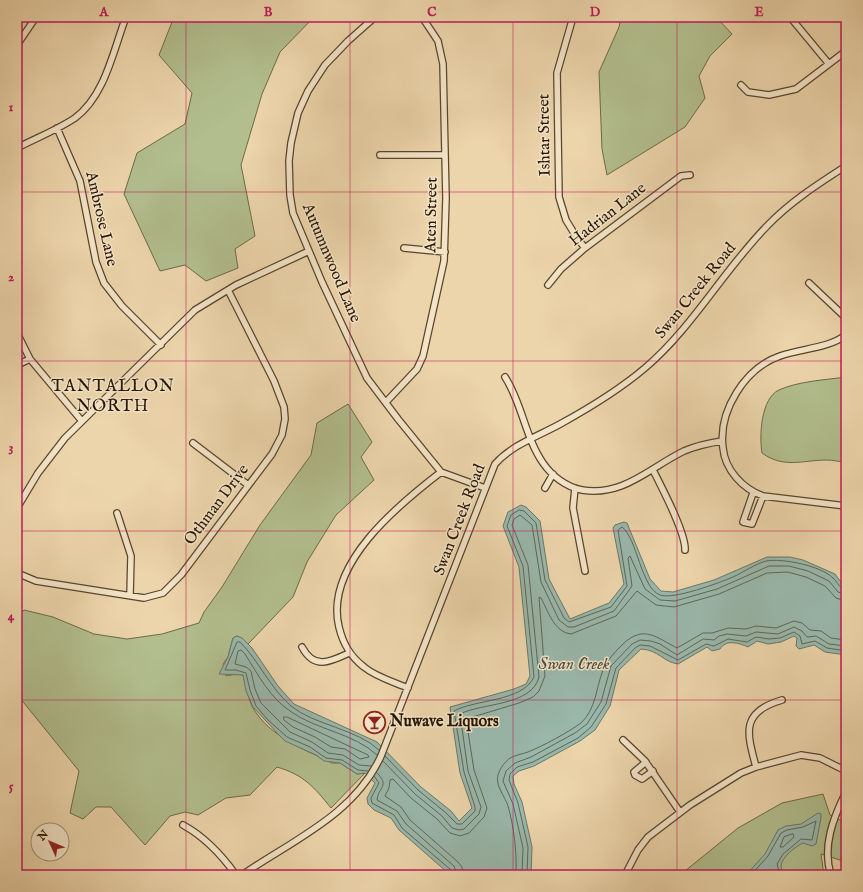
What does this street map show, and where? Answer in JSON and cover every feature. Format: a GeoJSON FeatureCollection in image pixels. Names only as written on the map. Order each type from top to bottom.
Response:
{"type":"FeatureCollection","features":[{"type":"Feature","properties":{"kind":"street"},"geometry":{"type":"LineString","coordinates":[[17,45],[36,17]]}},
{"type":"Feature","properties":{"kind":"street"},"geometry":{"type":"LineString","coordinates":[[17,148],[57,128],[78,115],[96,95],[101,86],[126,17]]}},
{"type":"Feature","properties":{"kind":"street","name":"Autumnwood Lane"},"geometry":{"type":"LineString","coordinates":[[376,17],[348,41],[325,65],[308,91],[294,124],[289,161],[290,195],[298,227],[365,373],[441,472]]}},
{"type":"Feature","properties":{"kind":"street","name":"Aten Street"},"geometry":{"type":"LineString","coordinates":[[386,402],[417,369],[423,356],[438,292],[445,252],[445,99],[442,55],[438,41],[422,17]]}},
{"type":"Feature","properties":{"kind":"street","name":"Ishtar Street"},"geometry":{"type":"LineString","coordinates":[[573,17],[557,74],[559,197],[566,220],[576,238],[585,248]]}},
{"type":"Feature","properties":{"kind":"street"},"geometry":{"type":"LineString","coordinates":[[790,17],[829,64]]}},
{"type":"Feature","properties":{"kind":"street"},"geometry":{"type":"LineString","coordinates":[[742,85],[748,92],[769,95],[796,89],[846,51]]}},
{"type":"Feature","properties":{"kind":"street","name":"Ambrose Lane"},"geometry":{"type":"LineString","coordinates":[[57,128],[77,171],[96,262],[104,283],[122,306],[161,345]]}},
{"type":"Feature","properties":{"kind":"street"},"geometry":{"type":"LineString","coordinates":[[380,156],[445,155]]}},
{"type":"Feature","properties":{"kind":"street","name":"Swan Creek Road"},"geometry":{"type":"LineString","coordinates":[[242,875],[332,817],[362,789],[377,766],[485,488],[496,464],[500,459],[514,448],[595,405],[616,391],[646,367],[680,332],[766,226],[799,197],[846,166]]}},
{"type":"Feature","properties":{"kind":"street","name":"Hadrian Lane"},"geometry":{"type":"LineString","coordinates":[[548,285],[561,269],[585,248],[680,176],[690,175]]}},
{"type":"Feature","properties":{"kind":"street"},"geometry":{"type":"LineString","coordinates":[[404,248],[445,252]]}},
{"type":"Feature","properties":{"kind":"street"},"geometry":{"type":"LineString","coordinates":[[17,508],[51,455],[81,420],[161,345],[195,310],[228,290],[309,251]]}},
{"type":"Feature","properties":{"kind":"street"},"geometry":{"type":"LineString","coordinates":[[809,284],[846,318]]}},
{"type":"Feature","properties":{"kind":"street","name":"Othman Drive"},"geometry":{"type":"LineString","coordinates":[[17,572],[36,580],[49,583],[149,598],[163,593],[170,588],[248,485],[279,442],[284,425],[284,411],[274,381],[228,290]]}},
{"type":"Feature","properties":{"kind":"street"},"geometry":{"type":"LineString","coordinates":[[17,333],[30,359],[81,420]]}},
{"type":"Feature","properties":{"kind":"street"},"geometry":{"type":"LineString","coordinates":[[846,335],[826,345],[779,356],[754,372],[734,397],[726,418],[722,441],[725,457],[731,471],[741,483],[753,493],[763,496],[846,506]]}},
{"type":"Feature","properties":{"kind":"street"},"geometry":{"type":"LineString","coordinates":[[17,365],[30,359]]}},
{"type":"Feature","properties":{"kind":"street"},"geometry":{"type":"LineString","coordinates":[[505,377],[512,388],[531,439],[542,461],[553,474],[566,484],[575,488],[594,491],[613,490],[653,470],[684,451],[722,441]]}},
{"type":"Feature","properties":{"kind":"street"},"geometry":{"type":"LineString","coordinates":[[193,444],[248,485]]}},
{"type":"Feature","properties":{"kind":"street"},"geometry":{"type":"LineString","coordinates":[[653,470],[671,506],[684,541],[685,550]]}},
{"type":"Feature","properties":{"kind":"street"},"geometry":{"type":"LineString","coordinates":[[408,688],[365,668],[349,653],[339,629],[337,608],[340,588],[348,568],[392,514],[441,472],[485,488]]}},
{"type":"Feature","properties":{"kind":"street"},"geometry":{"type":"LineString","coordinates":[[545,488],[553,474]]}},
{"type":"Feature","properties":{"kind":"street"},"geometry":{"type":"LineString","coordinates":[[575,488],[573,508],[586,571]]}},
{"type":"Feature","properties":{"kind":"street"},"geometry":{"type":"LineString","coordinates":[[753,493],[743,522],[749,524],[752,524],[763,496]]}},
{"type":"Feature","properties":{"kind":"street"},"geometry":{"type":"LineString","coordinates":[[118,513],[131,556],[130,595]]}},
{"type":"Feature","properties":{"kind":"street"},"geometry":{"type":"LineString","coordinates":[[302,646],[306,654],[316,662],[330,661],[349,653]]}},
{"type":"Feature","properties":{"kind":"street"},"geometry":{"type":"LineString","coordinates":[[756,767],[748,740],[749,726],[753,718],[761,709],[782,700]]}},
{"type":"Feature","properties":{"kind":"street"},"geometry":{"type":"LineString","coordinates":[[623,740],[646,762],[680,812]]}},
{"type":"Feature","properties":{"kind":"street"},"geometry":{"type":"LineString","coordinates":[[625,875],[645,840],[680,812],[728,780],[756,767],[801,755],[820,758],[846,771]]}},
{"type":"Feature","properties":{"kind":"street"},"geometry":{"type":"LineString","coordinates":[[646,762],[634,772],[635,775],[642,779],[653,772]]}},
{"type":"Feature","properties":{"kind":"street"},"geometry":{"type":"LineString","coordinates":[[831,875],[828,860],[828,842],[833,822],[846,792]]}},
{"type":"Feature","properties":{"kind":"street"},"geometry":{"type":"LineString","coordinates":[[183,825],[202,837],[216,849],[236,875]]}},
{"type":"Feature","properties":{"kind":"green space"},"geometry":{"type":"Polygon","coordinates":[[[174,17],[314,17],[280,52],[262,94],[241,165],[255,236],[235,249],[238,268],[206,281],[185,265],[160,271],[124,194],[137,153],[185,124],[192,93],[159,55],[174,17]]]}},
{"type":"Feature","properties":{"kind":"green space"},"geometry":{"type":"Polygon","coordinates":[[[621,17],[716,17],[732,34],[710,56],[699,76],[705,98],[685,127],[607,175],[602,149],[599,72],[619,27],[621,17]]]}},
{"type":"Feature","properties":{"kind":"green space"},"geometry":{"type":"Polygon","coordinates":[[[846,377],[846,462],[818,460],[786,462],[770,458],[762,453],[761,428],[765,409],[773,394],[787,387],[812,381],[846,377]]]}},
{"type":"Feature","properties":{"kind":"green space"},"geometry":{"type":"Polygon","coordinates":[[[348,404],[372,442],[361,457],[374,480],[336,515],[307,562],[293,597],[248,644],[237,636],[233,638],[228,657],[223,664],[226,676],[236,674],[243,675],[249,700],[253,708],[260,718],[278,734],[299,747],[332,763],[340,763],[357,774],[365,773],[331,808],[308,783],[294,774],[277,767],[250,795],[226,798],[198,815],[185,812],[170,816],[145,845],[111,807],[96,807],[83,819],[70,813],[79,771],[20,698],[17,701],[17,617],[24,610],[53,617],[94,634],[127,639],[162,634],[199,623],[204,612],[222,587],[260,525],[311,455],[317,423],[348,404]]]}},
{"type":"Feature","properties":{"kind":"green space"},"geometry":{"type":"Polygon","coordinates":[[[823,794],[830,815],[846,823],[846,862],[821,854],[824,875],[680,875],[738,828],[782,803],[823,794]]]}},
{"type":"Feature","properties":{"kind":"water","name":"Swan Creek"},"geometry":{"type":"Polygon","coordinates":[[[521,505],[526,507],[540,521],[549,579],[570,619],[609,603],[624,584],[613,528],[615,525],[624,522],[627,523],[650,579],[661,591],[673,592],[714,580],[767,557],[790,557],[803,560],[835,574],[846,589],[846,655],[825,652],[814,645],[799,649],[796,646],[797,638],[794,636],[781,642],[768,644],[757,641],[748,647],[741,644],[729,643],[720,649],[712,651],[707,647],[678,664],[668,661],[652,651],[641,649],[619,670],[610,706],[595,730],[580,741],[534,766],[519,771],[513,776],[514,784],[522,802],[532,847],[531,875],[448,875],[448,873],[399,830],[391,818],[374,810],[368,804],[367,798],[375,783],[365,773],[357,774],[340,763],[324,761],[316,755],[285,741],[253,707],[246,691],[243,675],[219,674],[228,657],[233,638],[237,636],[242,638],[252,648],[278,686],[294,704],[377,742],[421,787],[451,811],[459,821],[472,808],[460,773],[450,707],[514,689],[526,684],[530,676],[519,567],[503,526],[508,512],[521,505]]]}},
{"type":"Feature","properties":{"kind":"water"},"geometry":{"type":"Polygon","coordinates":[[[818,813],[821,814],[821,818],[816,844],[812,846],[803,843],[789,853],[783,859],[781,867],[784,875],[746,875],[765,854],[778,830],[786,826],[801,824],[818,813]]]}},
{"type":"Feature","properties":{"kind":"place","name":"Nuwave Liquors"},"geometry":{"type":"Point","coordinates":[375,722]}},
{"type":"Feature","properties":{"kind":"district","name":"TANTALLON NORTH"},"geometry":{"type":"Point","coordinates":[113,396]}}]}
